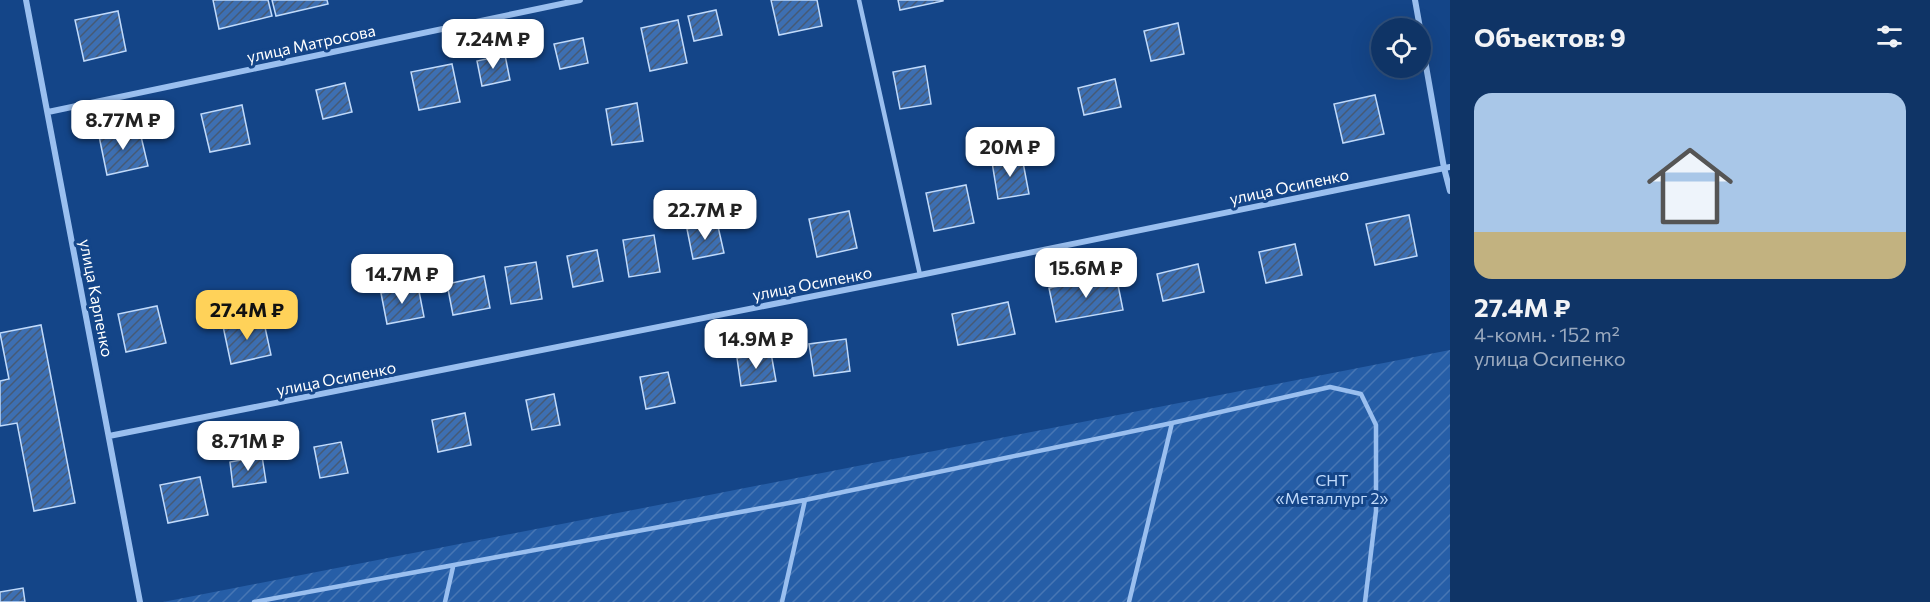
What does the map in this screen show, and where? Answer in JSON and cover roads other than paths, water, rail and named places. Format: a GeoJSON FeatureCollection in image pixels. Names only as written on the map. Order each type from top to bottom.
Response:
{"type":"FeatureCollection","features":[{"type":"Feature","properties":{"kind":"street","name":"улица Карпенко"},"geometry":{"type":"LineString","coordinates":[[27,0],[140,602]]}},
{"type":"Feature","properties":{"kind":"street","name":"улица Матросова"},"geometry":{"type":"LineString","coordinates":[[48,112],[580,0]]}},
{"type":"Feature","properties":{"kind":"street"},"geometry":{"type":"LineString","coordinates":[[1415,0],[1418,18]]}},
{"type":"Feature","properties":{"kind":"street"},"geometry":{"type":"LineString","coordinates":[[1429,78],[1450,191]]}},
{"type":"Feature","properties":{"kind":"street","name":"улица Осипенко"},"geometry":{"type":"LineString","coordinates":[[109,436],[1447,168]]}},
{"type":"Feature","properties":{"kind":"lane"},"geometry":{"type":"LineString","coordinates":[[859,0],[920,275]]}},
{"type":"Feature","properties":{"kind":"lane"},"geometry":{"type":"LineString","coordinates":[[254,602],[453,567],[805,500],[1172,423],[1330,387],[1361,394],[1376,425],[1376,511],[1366,599],[1371,602]]}},
{"type":"Feature","properties":{"kind":"lane"},"geometry":{"type":"LineString","coordinates":[[1129,602],[1172,423]]}},
{"type":"Feature","properties":{"kind":"lane"},"geometry":{"type":"LineString","coordinates":[[782,602],[805,500]]}},
{"type":"Feature","properties":{"kind":"lane"},"geometry":{"type":"LineString","coordinates":[[445,602],[453,567]]}},
{"type":"Feature","properties":{"kind":"park label","name":"СНТ «Металлург 2»"},"geometry":{"type":"Point","coordinates":[1332,488]}}]}
